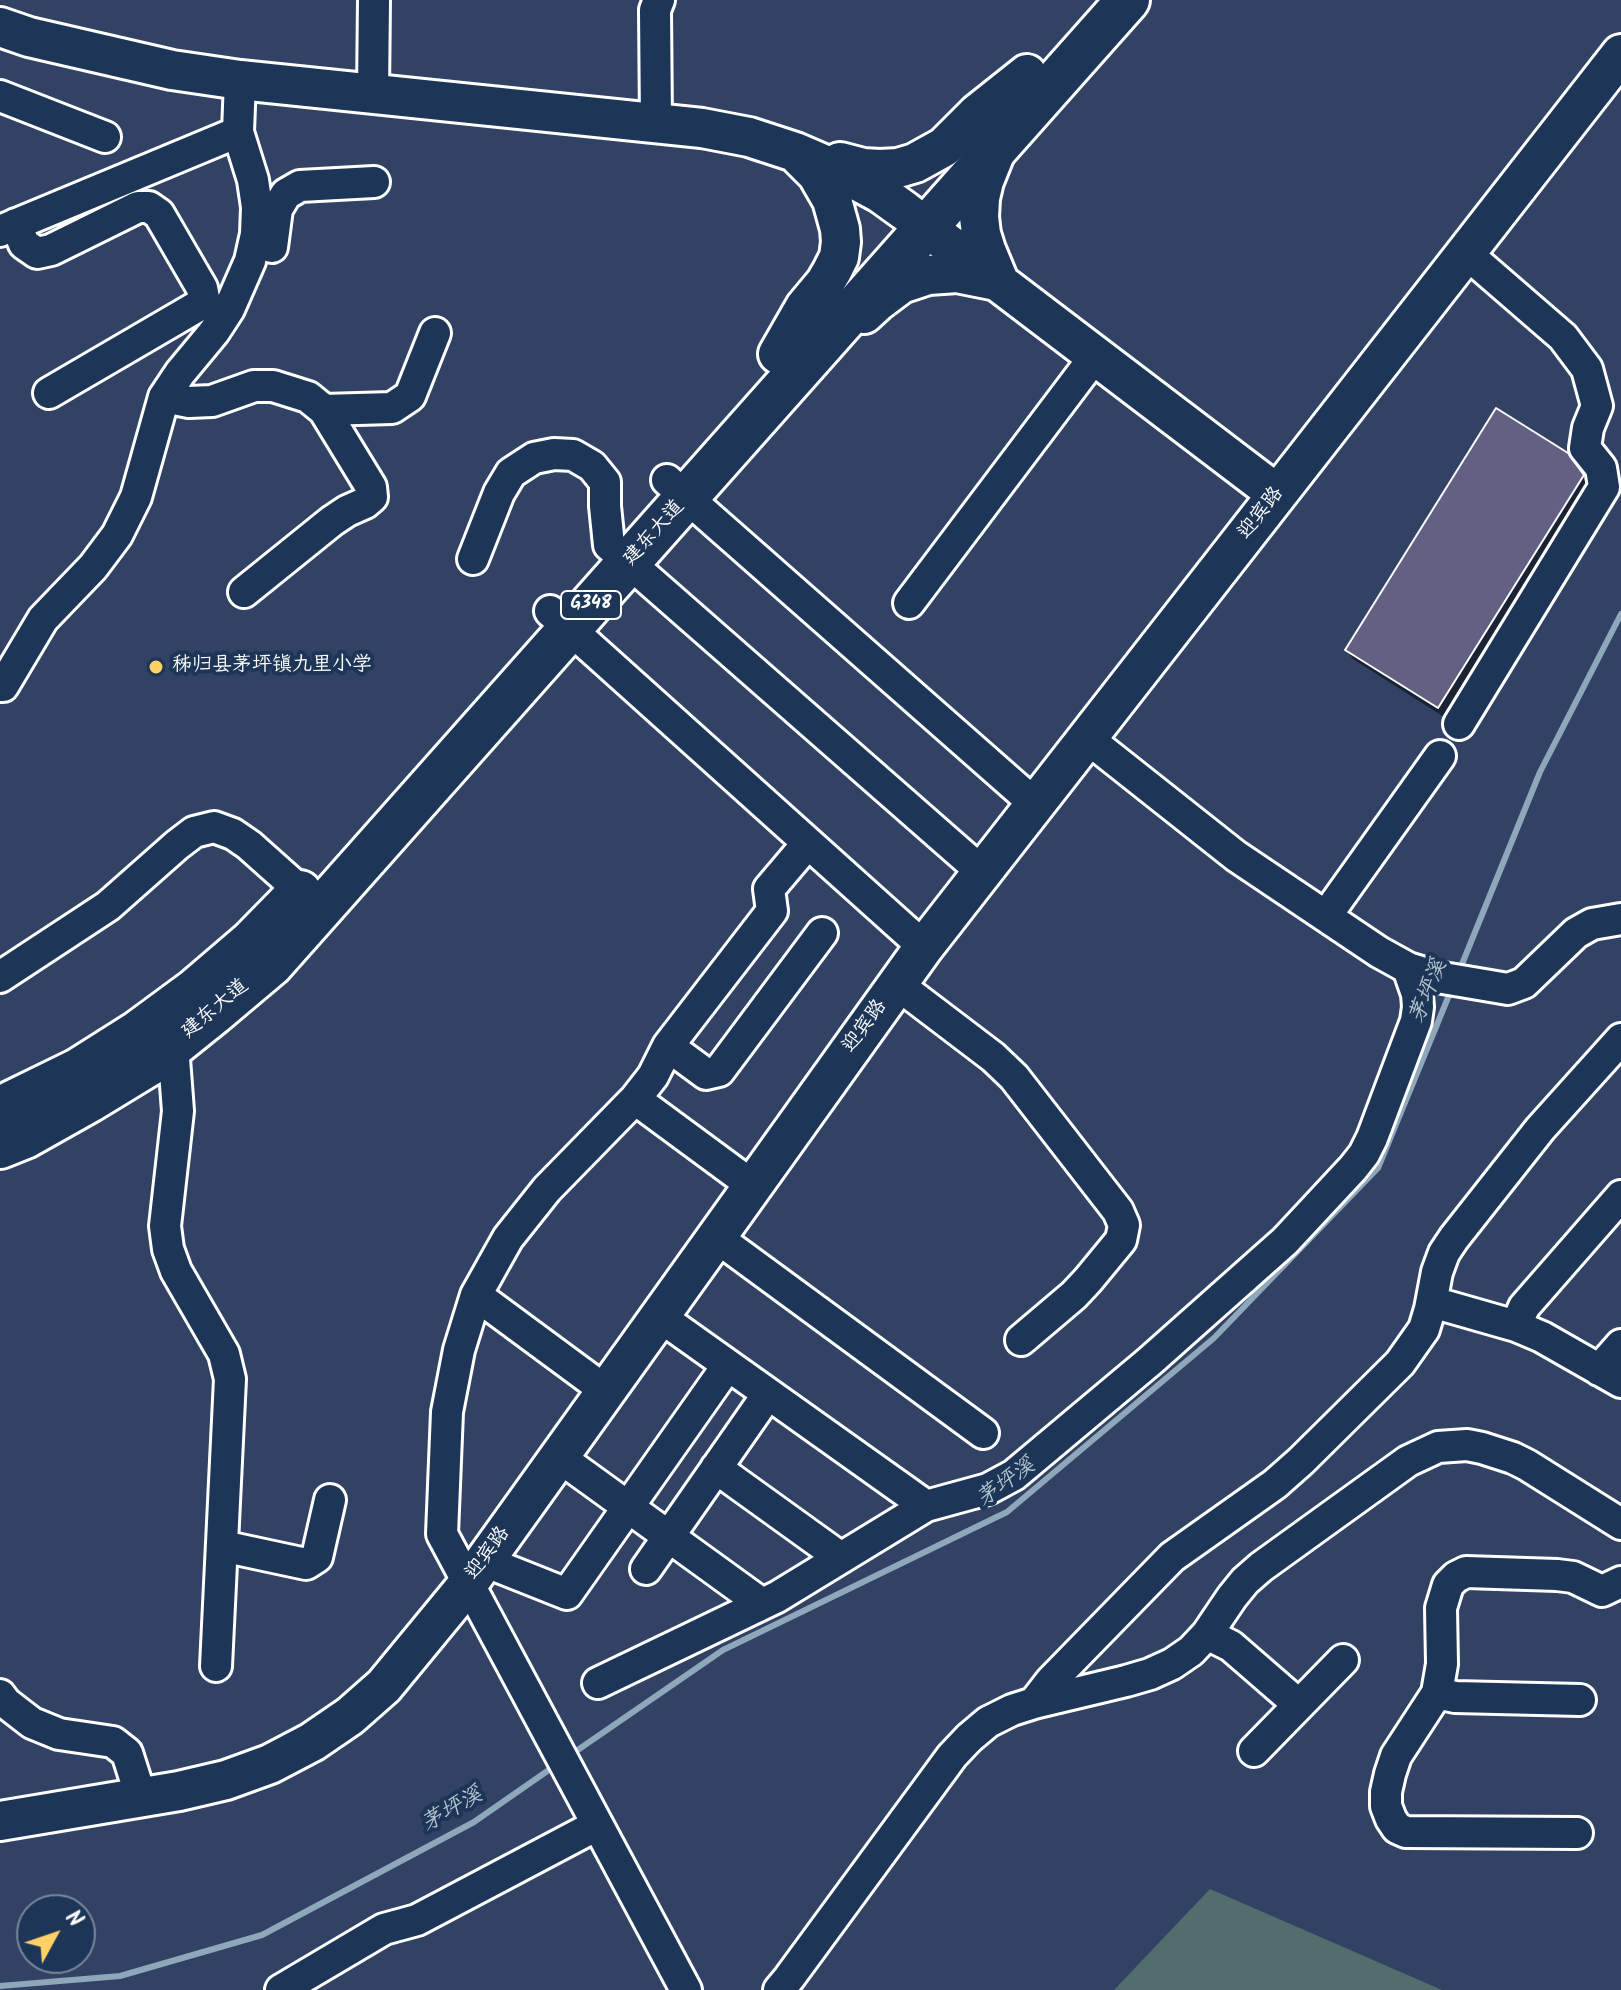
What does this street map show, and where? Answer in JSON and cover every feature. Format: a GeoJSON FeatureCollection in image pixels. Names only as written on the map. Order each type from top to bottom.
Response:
{"type":"FeatureCollection","features":[{"type":"Feature","properties":{"kind":"highway","name":"建东大道"},"geometry":{"type":"LineString","coordinates":[[0,1108],[78,1070],[138,1032],[165,1032],[271,965],[311,900],[916,218],[1027,74],[1093,0]]}},
{"type":"Feature","properties":{"kind":"highway","name":"建东大道"},"geometry":{"type":"LineString","coordinates":[[916,218],[999,146],[1128,0]]}},
{"type":"Feature","properties":{"kind":"highway","name":"建东大道"},"geometry":{"type":"LineString","coordinates":[[0,1147],[25,1137],[153,1062],[165,1032]]}},
{"type":"Feature","properties":{"kind":"main road"},"geometry":{"type":"LineString","coordinates":[[0,27],[29,37],[172,70],[240,80],[702,128],[749,137],[795,152],[853,178],[916,218],[1277,494]]}},
{"type":"Feature","properties":{"kind":"main road","name":"迎宾路"},"geometry":{"type":"LineString","coordinates":[[0,1821],[179,1791],[226,1780],[270,1764],[312,1742],[350,1716],[384,1686],[476,1572],[924,947],[1621,54]]}},
{"type":"Feature","properties":{"kind":"main road"},"geometry":{"type":"LineString","coordinates":[[795,152],[828,157],[863,168],[898,168],[915,163],[944,147],[978,113],[1027,74]]}},
{"type":"Feature","properties":{"kind":"main road"},"geometry":{"type":"LineString","coordinates":[[999,146],[984,181],[979,217],[986,250],[1000,282]]}},
{"type":"Feature","properties":{"kind":"main road"},"geometry":{"type":"LineString","coordinates":[[789,362],[805,307],[832,271],[839,257],[841,242],[837,214],[826,186],[795,152]]}},
{"type":"Feature","properties":{"kind":"main road"},"geometry":{"type":"LineString","coordinates":[[789,362],[845,335],[889,292],[913,278],[957,273],[1000,282]]}},
{"type":"Feature","properties":{"kind":"street"},"geometry":{"type":"LineString","coordinates":[[373,93],[374,0]]}},
{"type":"Feature","properties":{"kind":"street"},"geometry":{"type":"LineString","coordinates":[[656,122],[655,10],[659,0]]}},
{"type":"Feature","properties":{"kind":"street"},"geometry":{"type":"LineString","coordinates":[[1,687],[43,619],[93,567],[117,535],[136,497],[164,397],[229,309],[250,261],[256,234],[257,207],[253,180],[238,132],[240,80]]}},
{"type":"Feature","properties":{"kind":"street"},"geometry":{"type":"LineString","coordinates":[[0,96],[105,137]]}},
{"type":"Feature","properties":{"kind":"street"},"geometry":{"type":"LineString","coordinates":[[49,393],[198,306],[204,298],[202,288],[159,214],[149,207],[138,207],[51,250],[37,253],[8,228],[238,132]]}},
{"type":"Feature","properties":{"kind":"street"},"geometry":{"type":"LineString","coordinates":[[241,283],[260,278],[270,262],[277,209],[286,194],[300,186],[374,182]]}},
{"type":"Feature","properties":{"kind":"street"},"geometry":{"type":"LineString","coordinates":[[1459,724],[1604,487],[1601,468],[1585,448],[1588,428],[1597,406],[1587,369],[1563,337],[1466,253]]}},
{"type":"Feature","properties":{"kind":"street"},"geometry":{"type":"LineString","coordinates":[[324,410],[392,408],[410,396],[435,333]]}},
{"type":"Feature","properties":{"kind":"street"},"geometry":{"type":"LineString","coordinates":[[909,603],[1096,355]]}},
{"type":"Feature","properties":{"kind":"street"},"geometry":{"type":"LineString","coordinates":[[164,397],[189,402],[212,401],[254,386],[273,386],[308,397],[324,410],[371,487],[372,497],[365,503],[332,521],[244,592]]}},
{"type":"Feature","properties":{"kind":"street"},"geometry":{"type":"LineString","coordinates":[[473,559],[499,493],[511,473],[534,458],[554,454],[573,455],[592,466],[605,482],[605,506],[619,554],[982,872]]}},
{"type":"Feature","properties":{"kind":"street"},"geometry":{"type":"LineString","coordinates":[[677,489],[1035,804]]}},
{"type":"Feature","properties":{"kind":"street"},"geometry":{"type":"LineString","coordinates":[[560,620],[924,947]]}},
{"type":"Feature","properties":{"kind":"street"},"geometry":{"type":"LineString","coordinates":[[1087,738],[1219,843],[1379,952],[1408,968],[1437,977],[1508,989],[1524,983],[1576,933],[1592,924],[1621,919]]}},
{"type":"Feature","properties":{"kind":"street"},"geometry":{"type":"LineString","coordinates":[[1326,916],[1440,756]]}},
{"type":"Feature","properties":{"kind":"street"},"geometry":{"type":"LineString","coordinates":[[0,977],[108,906],[194,832],[214,827],[233,834],[249,845],[311,900]]}},
{"type":"Feature","properties":{"kind":"street"},"geometry":{"type":"LineString","coordinates":[[686,1990],[532,1703],[476,1572],[442,1534],[447,1412],[459,1350],[476,1295],[508,1238],[547,1189],[635,1099],[653,1076],[668,1046],[772,911],[769,889],[808,843]]}},
{"type":"Feature","properties":{"kind":"street"},"geometry":{"type":"LineString","coordinates":[[668,1046],[706,1074],[719,1071],[822,933]]}},
{"type":"Feature","properties":{"kind":"street"},"geometry":{"type":"LineString","coordinates":[[598,1683],[762,1604],[926,1506],[988,1489],[1014,1475],[1150,1361],[1285,1241],[1364,1154],[1416,1021],[1417,994],[1408,968]]}},
{"type":"Feature","properties":{"kind":"street"},"geometry":{"type":"LineString","coordinates":[[897,984],[993,1057],[1014,1077],[1118,1211],[1124,1225],[1121,1240],[1088,1280],[1021,1340]]}},
{"type":"Feature","properties":{"kind":"street"},"geometry":{"type":"LineString","coordinates":[[165,1032],[178,1111],[165,1226],[168,1249],[176,1271],[224,1354],[230,1379],[216,1666]]}},
{"type":"Feature","properties":{"kind":"street"},"geometry":{"type":"LineString","coordinates":[[1034,1703],[1051,1681],[1172,1557],[1275,1484],[1386,1378],[1424,1329],[1437,1272],[1454,1238],[1540,1129],[1621,1039]]}},
{"type":"Feature","properties":{"kind":"street"},"geometry":{"type":"LineString","coordinates":[[635,1099],[753,1186]]}},
{"type":"Feature","properties":{"kind":"street"},"geometry":{"type":"LineString","coordinates":[[1516,1326],[1524,1307],[1621,1196]]}},
{"type":"Feature","properties":{"kind":"street"},"geometry":{"type":"LineString","coordinates":[[716,1237],[983,1433]]}},
{"type":"Feature","properties":{"kind":"street"},"geometry":{"type":"LineString","coordinates":[[476,1295],[606,1391]]}},
{"type":"Feature","properties":{"kind":"street"},"geometry":{"type":"LineString","coordinates":[[1432,1302],[1516,1326],[1542,1337],[1610,1376],[1621,1345]]}},
{"type":"Feature","properties":{"kind":"street"},"geometry":{"type":"LineString","coordinates":[[659,1316],[926,1506]]}},
{"type":"Feature","properties":{"kind":"street"},"geometry":{"type":"LineString","coordinates":[[476,1572],[567,1594],[728,1365]]}},
{"type":"Feature","properties":{"kind":"street"},"geometry":{"type":"LineString","coordinates":[[646,1569],[768,1394]]}},
{"type":"Feature","properties":{"kind":"street"},"geometry":{"type":"LineString","coordinates":[[779,1990],[952,1756],[988,1722],[1034,1703],[1150,1674],[1172,1664],[1191,1651],[1207,1634],[1232,1597],[1261,1567],[1408,1461],[1438,1447],[1467,1445],[1513,1458],[1621,1524]]}},
{"type":"Feature","properties":{"kind":"street"},"geometry":{"type":"LineString","coordinates":[[559,1457],[762,1604]]}},
{"type":"Feature","properties":{"kind":"street"},"geometry":{"type":"LineString","coordinates":[[716,1468],[841,1558]]}},
{"type":"Feature","properties":{"kind":"street"},"geometry":{"type":"LineString","coordinates":[[222,1546],[306,1564],[317,1557],[330,1500]]}},
{"type":"Feature","properties":{"kind":"street"},"geometry":{"type":"LineString","coordinates":[[1577,1833],[1406,1832],[1397,1828],[1391,1819],[1386,1806],[1386,1792],[1396,1756],[1437,1693],[1442,1664],[1441,1608],[1448,1585],[1456,1577],[1466,1572],[1557,1575],[1573,1577],[1602,1591],[1621,1582]]}},
{"type":"Feature","properties":{"kind":"street"},"geometry":{"type":"LineString","coordinates":[[1207,1634],[1231,1646],[1299,1705]]}},
{"type":"Feature","properties":{"kind":"street"},"geometry":{"type":"LineString","coordinates":[[1254,1751],[1343,1660]]}},
{"type":"Feature","properties":{"kind":"street"},"geometry":{"type":"LineString","coordinates":[[1437,1693],[1455,1697],[1580,1700]]}},
{"type":"Feature","properties":{"kind":"street"},"geometry":{"type":"LineString","coordinates":[[0,1695],[32,1723],[59,1734],[113,1742],[127,1753],[141,1797]]}},
{"type":"Feature","properties":{"kind":"street"},"geometry":{"type":"LineString","coordinates":[[281,1990],[384,1929],[417,1920],[591,1813]]}},
{"type":"Feature","properties":{"kind":"green space"},"geometry":{"type":"Polygon","coordinates":[[[1210,1889],[1442,1990],[1114,1990],[1210,1889]]]}},
{"type":"Feature","properties":{"kind":"building"},"geometry":{"type":"Polygon","coordinates":[[[1496,408],[1568,453],[1584,475],[1438,708],[1345,650],[1496,408]]]}},
{"type":"Feature","properties":{"kind":"waterway","name":"茅坪溪"},"geometry":{"type":"LineString","coordinates":[[1458,974],[1540,772],[1621,614]]}},
{"type":"Feature","properties":{"kind":"waterway","name":"茅坪溪"},"geometry":{"type":"LineString","coordinates":[[569,1756],[723,1650],[1007,1512],[1214,1338],[1378,1168],[1452,988]]}},
{"type":"Feature","properties":{"kind":"waterway","name":"茅坪溪"},"geometry":{"type":"LineString","coordinates":[[0,1986],[120,1976],[262,1935],[474,1822],[556,1765]]}},
{"type":"Feature","properties":{"kind":"place","name":"秭归县茅坪镇九里小学"},"geometry":{"type":"Point","coordinates":[156,667]}}]}
